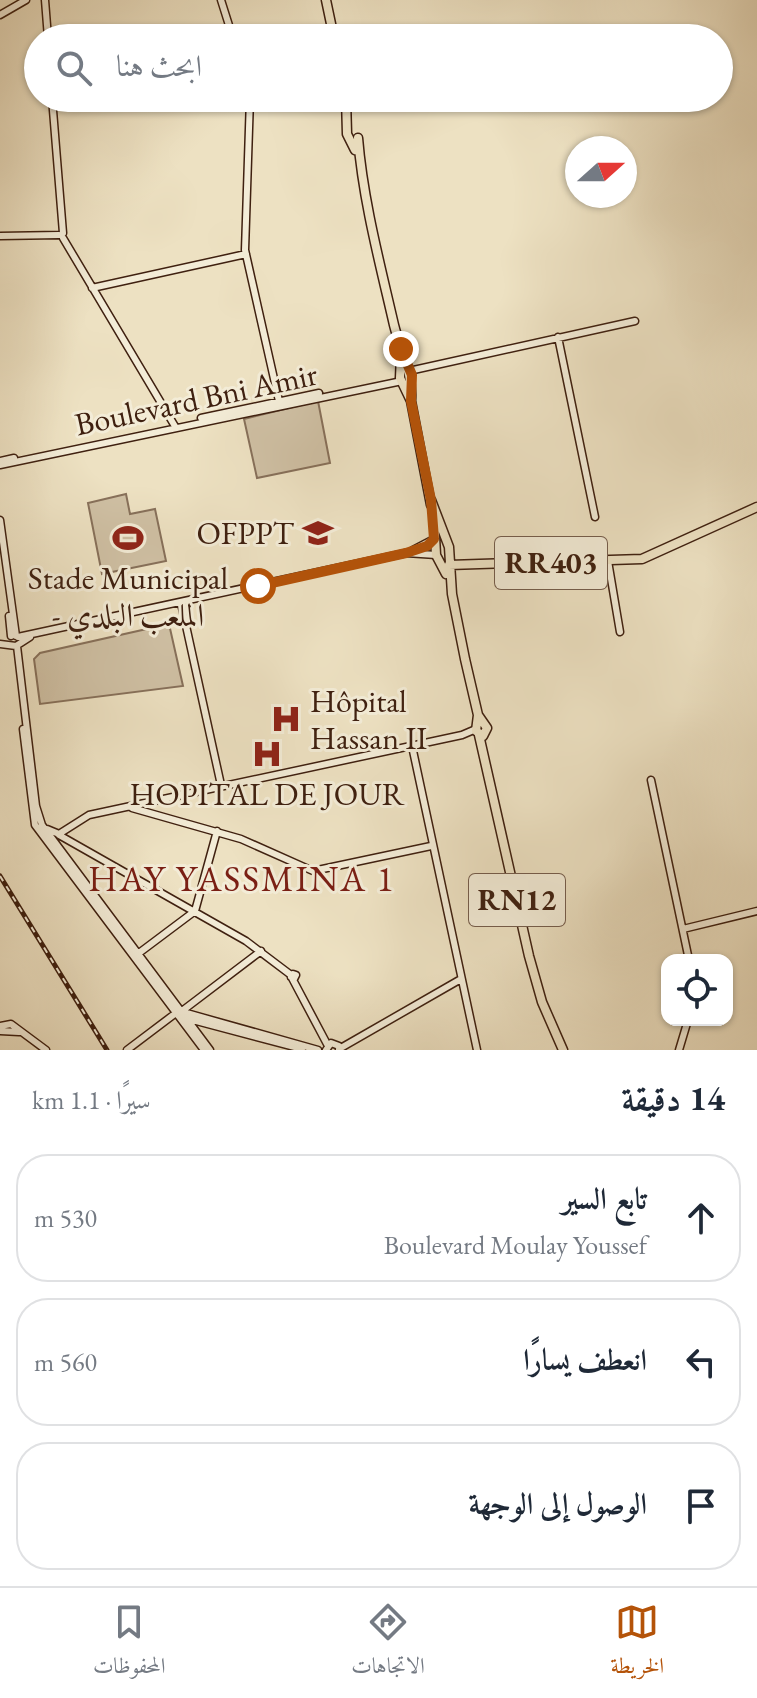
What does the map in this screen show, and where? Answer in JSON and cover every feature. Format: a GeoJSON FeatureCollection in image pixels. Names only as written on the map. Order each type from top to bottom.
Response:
{"type":"FeatureCollection","features":[{"type":"Feature","properties":{"kind":"main road"},"geometry":{"type":"LineString","coordinates":[[326,0],[331,24]]}},
{"type":"Feature","properties":{"kind":"main road","name":"RN12"},"geometry":{"type":"LineString","coordinates":[[349,112],[352,127],[360,130],[354,139],[431,500],[437,534],[436,555],[450,565]]}},
{"type":"Feature","properties":{"kind":"main road","name":"RR403"},"geometry":{"type":"LineString","coordinates":[[450,565],[642,559],[757,505]]}},
{"type":"Feature","properties":{"kind":"main road","name":"RN12"},"geometry":{"type":"LineString","coordinates":[[437,534],[450,565],[452,594],[478,715],[478,731],[484,745],[531,967],[563,1050]]}},
{"type":"Feature","properties":{"kind":"street"},"geometry":{"type":"LineString","coordinates":[[0,15],[26,0]]}},
{"type":"Feature","properties":{"kind":"street"},"geometry":{"type":"LineString","coordinates":[[45,0],[47,24]]}},
{"type":"Feature","properties":{"kind":"street"},"geometry":{"type":"LineString","coordinates":[[221,0],[229,24]]}},
{"type":"Feature","properties":{"kind":"street"},"geometry":{"type":"LineString","coordinates":[[53,112],[61,235],[175,426]]}},
{"type":"Feature","properties":{"kind":"street"},"geometry":{"type":"LineString","coordinates":[[250,112],[246,254],[279,401]]}},
{"type":"Feature","properties":{"kind":"street"},"geometry":{"type":"LineString","coordinates":[[0,236],[61,235]]}},
{"type":"Feature","properties":{"kind":"street"},"geometry":{"type":"LineString","coordinates":[[92,288],[246,254]]}},
{"type":"Feature","properties":{"kind":"street"},"geometry":{"type":"LineString","coordinates":[[406,376],[424,367],[635,321]]}},
{"type":"Feature","properties":{"kind":"street"},"geometry":{"type":"LineString","coordinates":[[558,337],[595,517]]}},
{"type":"Feature","properties":{"kind":"street","name":"Boulevard Bni Amir"},"geometry":{"type":"LineString","coordinates":[[175,426],[279,401],[406,376]]}},
{"type":"Feature","properties":{"kind":"street","name":"Boulevard Bni Amir"},"geometry":{"type":"LineString","coordinates":[[0,463],[406,376]]}},
{"type":"Feature","properties":{"kind":"street"},"geometry":{"type":"LineString","coordinates":[[0,520],[14,641]]}},
{"type":"Feature","properties":{"kind":"street"},"geometry":{"type":"LineString","coordinates":[[0,643],[406,553],[427,546],[437,534]]}},
{"type":"Feature","properties":{"kind":"street"},"geometry":{"type":"LineString","coordinates":[[0,549],[40,824],[207,1050]]}},
{"type":"Feature","properties":{"kind":"street"},"geometry":{"type":"LineString","coordinates":[[406,553],[436,555]]}},
{"type":"Feature","properties":{"kind":"street"},"geometry":{"type":"LineString","coordinates":[[608,561],[620,632]]}},
{"type":"Feature","properties":{"kind":"street"},"geometry":{"type":"LineString","coordinates":[[181,603],[221,785]]}},
{"type":"Feature","properties":{"kind":"street"},"geometry":{"type":"LineString","coordinates":[[57,838],[86,815],[125,807],[145,807],[221,785],[478,731]]}},
{"type":"Feature","properties":{"kind":"street"},"geometry":{"type":"LineString","coordinates":[[412,746],[477,1050]]}},
{"type":"Feature","properties":{"kind":"street"},"geometry":{"type":"LineString","coordinates":[[651,780],[688,954]]}},
{"type":"Feature","properties":{"kind":"street"},"geometry":{"type":"LineString","coordinates":[[145,807],[217,831],[313,871],[431,846]]}},
{"type":"Feature","properties":{"kind":"street"},"geometry":{"type":"LineString","coordinates":[[40,824],[57,838],[260,950],[293,977],[327,1046],[339,1048],[461,977]]}},
{"type":"Feature","properties":{"kind":"street"},"geometry":{"type":"LineString","coordinates":[[138,952],[193,911],[217,831]]}},
{"type":"Feature","properties":{"kind":"street"},"geometry":{"type":"LineString","coordinates":[[57,838],[180,1013],[304,1050]]}},
{"type":"Feature","properties":{"kind":"street"},"geometry":{"type":"LineString","coordinates":[[683,929],[757,911]]}},
{"type":"Feature","properties":{"kind":"street"},"geometry":{"type":"LineString","coordinates":[[127,1050],[260,950]]}},
{"type":"Feature","properties":{"kind":"street"},"geometry":{"type":"LineString","coordinates":[[180,1013],[318,1050]]}},
{"type":"Feature","properties":{"kind":"street"},"geometry":{"type":"LineString","coordinates":[[679,1050],[686,1026]]}},
{"type":"Feature","properties":{"kind":"street"},"geometry":{"type":"LineString","coordinates":[[7,1028],[46,1050]]}},
{"type":"Feature","properties":{"kind":"shaded area"},"geometry":{"type":"Polygon","coordinates":[[[318,401],[330,463],[257,478],[244,419],[318,401]]]}},
{"type":"Feature","properties":{"kind":"shaded area","name":"Stade Municipal - الملعب البلدي"},"geometry":{"type":"Polygon","coordinates":[[[126,494],[130,514],[155,509],[166,561],[102,574],[88,503],[126,494]]]}},
{"type":"Feature","properties":{"kind":"shaded area"},"geometry":{"type":"Polygon","coordinates":[[[169,624],[183,686],[40,704],[34,659],[40,653],[169,624]]]}},
{"type":"Feature","properties":{"kind":"railway"},"geometry":{"type":"LineString","coordinates":[[0,876],[107,1050]]}},
{"type":"Feature","properties":{"kind":"place","name":"OFPPT"},"geometry":{"type":"Point","coordinates":[318,533]}},
{"type":"Feature","properties":{"kind":"place","name":"Stade Municipal - الملعب البلدي"},"geometry":{"type":"Point","coordinates":[128,538]}},
{"type":"Feature","properties":{"kind":"place","name":"Hôpital Hassan II"},"geometry":{"type":"Point","coordinates":[286,719]}},
{"type":"Feature","properties":{"kind":"place","name":"HOPITAL DE JOUR"},"geometry":{"type":"Point","coordinates":[267,754]}},
{"type":"Feature","properties":{"kind":"district","name":"HAY YASSMINA 1"},"geometry":{"type":"Point","coordinates":[242,878]}},
{"type":"Feature","properties":{"kind":"route"},"geometry":{"type":"LineString","coordinates":[[258,586],[406,553],[427,546],[434,539],[435,524],[411,401],[412,375],[401,349]]}}]}
